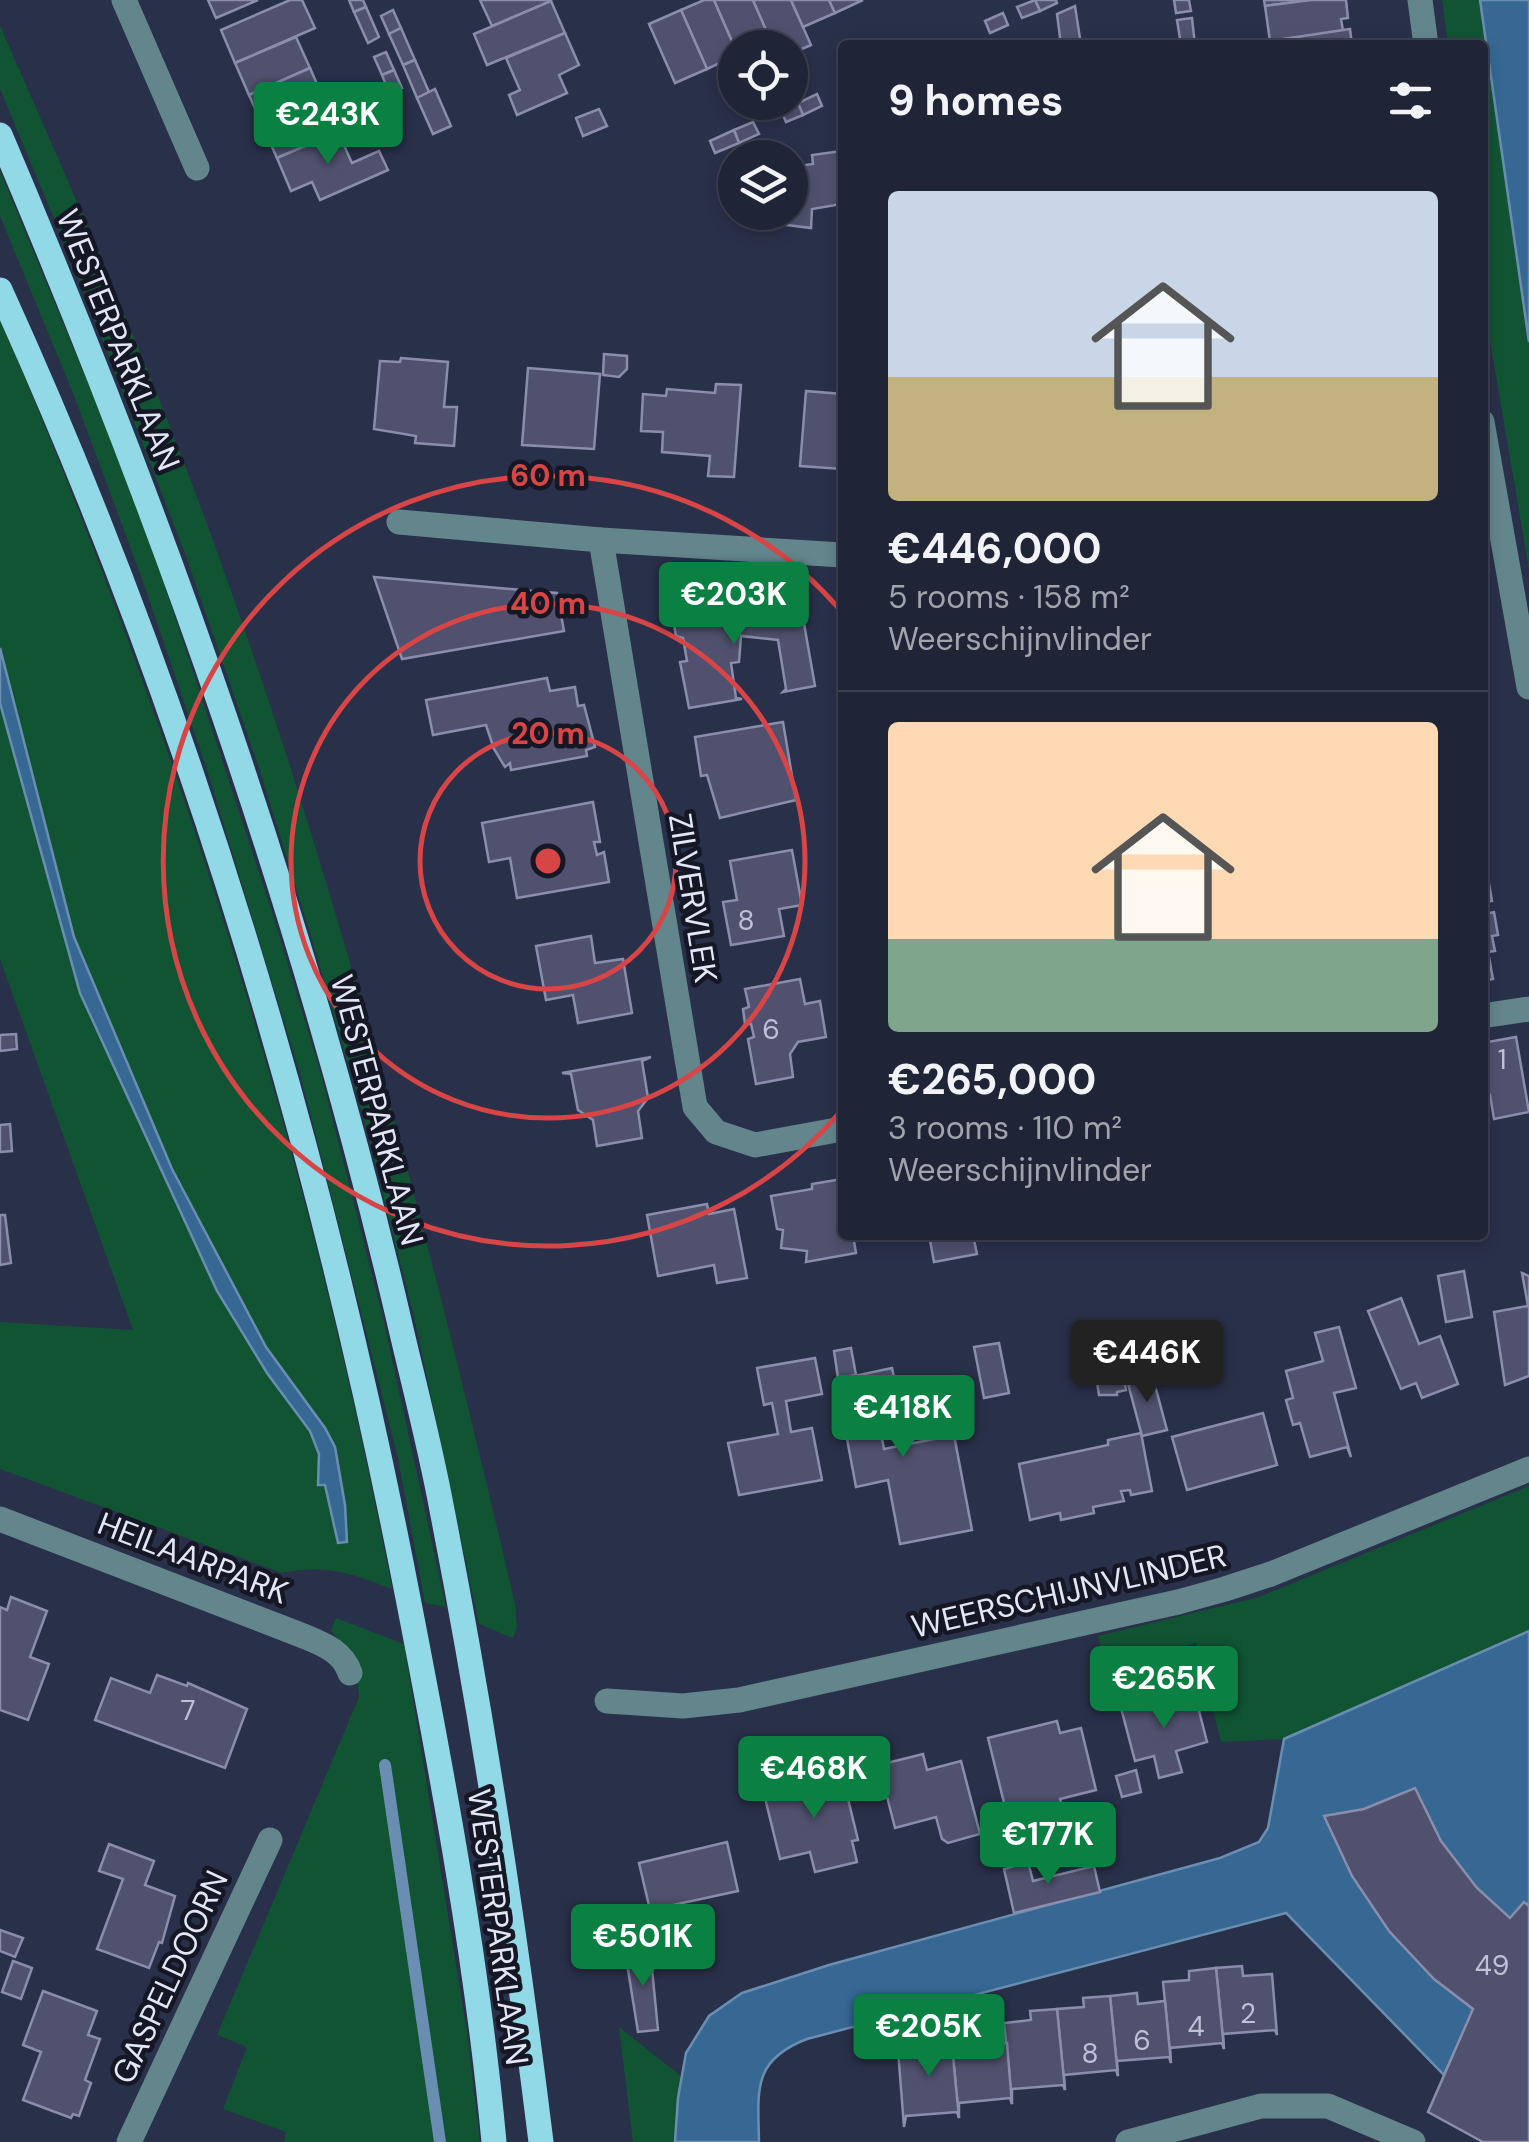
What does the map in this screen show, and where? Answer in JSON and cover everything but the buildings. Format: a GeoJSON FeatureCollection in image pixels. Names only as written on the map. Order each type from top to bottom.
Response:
{"type":"FeatureCollection","features":[{"type":"Feature","properties":{"kind":"main road","name":"WESTERPARKLAAN"},"geometry":{"type":"LineString","coordinates":[[0,135],[86,338],[219,696],[334,1066],[379,1236],[442,1509],[521,1980],[542,2142]]}},
{"type":"Feature","properties":{"kind":"main road","name":"WESTERPARKLAAN"},"geometry":{"type":"LineString","coordinates":[[0,290],[56,413],[144,640],[238,917],[293,1098],[352,1326],[417,1634],[484,2036],[494,2142]]}},
{"type":"Feature","properties":{"kind":"street"},"geometry":{"type":"LineString","coordinates":[[124,0],[197,168]]}},
{"type":"Feature","properties":{"kind":"street"},"geometry":{"type":"LineString","coordinates":[[1420,0],[1425,40]]}},
{"type":"Feature","properties":{"kind":"street"},"geometry":{"type":"LineString","coordinates":[[1488,456],[1529,687]]}},
{"type":"Feature","properties":{"kind":"street"},"geometry":{"type":"LineString","coordinates":[[399,522],[838,555]]}},
{"type":"Feature","properties":{"kind":"street","name":"ZILVERVLEK"},"geometry":{"type":"LineString","coordinates":[[601,540],[695,1107],[716,1132],[754,1145],[838,1130]]}},
{"type":"Feature","properties":{"kind":"street"},"geometry":{"type":"LineString","coordinates":[[1488,1015],[1529,1009]]}},
{"type":"Feature","properties":{"kind":"street","name":"WEERSCHIJNVLINDER"},"geometry":{"type":"LineString","coordinates":[[607,1701],[684,1706],[740,1700],[1178,1602],[1271,1574],[1529,1469]]}},
{"type":"Feature","properties":{"kind":"street","name":"HEILAARPARK"},"geometry":{"type":"LineString","coordinates":[[0,1518],[306,1636],[338,1653],[346,1660],[350,1673]]}},
{"type":"Feature","properties":{"kind":"street","name":"GASPELDOORN"},"geometry":{"type":"LineString","coordinates":[[129,2142],[270,1840]]}},
{"type":"Feature","properties":{"kind":"street"},"geometry":{"type":"LineString","coordinates":[[1128,2142],[1261,2106],[1328,2106],[1413,2142]]}},
{"type":"Feature","properties":{"kind":"green space"},"geometry":{"type":"Polygon","coordinates":[[[1442,0],[1480,0],[1486,40],[1447,40],[1442,0]]]}},
{"type":"Feature","properties":{"kind":"green space"},"geometry":{"type":"Polygon","coordinates":[[[0,26],[110,279],[187,470],[300,799],[379,1065],[450,1334],[515,1604],[517,1627],[513,1638],[479,1624],[415,1321],[364,1119],[311,936],[259,768],[186,556],[73,264],[0,89],[0,26]]]}},
{"type":"Feature","properties":{"kind":"green space"},"geometry":{"type":"Polygon","coordinates":[[[1488,56],[1529,342],[1529,569],[1488,329],[1488,56]]]}},
{"type":"Feature","properties":{"kind":"green space"},"geometry":{"type":"Polygon","coordinates":[[[0,171],[155,556],[273,915],[321,1074],[383,1318],[446,1607],[425,1603],[398,1458],[301,1077],[207,770],[75,398],[0,216],[0,171]]]}},
{"type":"Feature","properties":{"kind":"green space"},"geometry":{"type":"Polygon","coordinates":[[[0,319],[123,628],[230,943],[278,1103],[320,1264],[359,1426],[392,1589],[338,1572],[312,1569],[282,1573],[0,1469],[0,1322],[133,1330],[0,959],[0,703],[80,993],[267,1373],[310,1431],[319,1454],[319,1485],[325,1484],[338,1543],[347,1542],[335,1447],[266,1347],[172,1169],[74,937],[0,648],[0,319]]]}},
{"type":"Feature","properties":{"kind":"green space"},"geometry":{"type":"Polygon","coordinates":[[[1529,1486],[1529,1734],[1493,1647],[1284,1739],[1221,1742],[1196,1643],[1105,1664],[1098,1636],[1259,1597],[1529,1486]]]}},
{"type":"Feature","properties":{"kind":"green space"},"geometry":{"type":"Polygon","coordinates":[[[336,1618],[404,1644],[467,2032],[480,2142],[284,2142],[286,2132],[223,2109],[247,2047],[217,2035],[359,1697],[352,1661],[331,1631],[336,1618]]]}},
{"type":"Feature","properties":{"kind":"green space"},"geometry":{"type":"Polygon","coordinates":[[[619,2027],[682,2077],[675,2142],[633,2142],[619,2027]]]}},
{"type":"Feature","properties":{"kind":"water"},"geometry":{"type":"Polygon","coordinates":[[[1480,0],[1529,0],[1529,342],[1488,40],[1480,0]]]}},
{"type":"Feature","properties":{"kind":"water"},"geometry":{"type":"Polygon","coordinates":[[[0,648],[74,937],[172,1169],[266,1347],[335,1447],[347,1542],[338,1543],[325,1485],[318,1485],[319,1454],[310,1431],[267,1373],[217,1291],[80,993],[0,703],[0,648]]]}},
{"type":"Feature","properties":{"kind":"water"},"geometry":{"type":"Polygon","coordinates":[[[1529,1631],[1529,1902],[1444,2075],[1286,1913],[807,2039],[789,2047],[767,2067],[759,2092],[759,2142],[675,2142],[686,2053],[709,2016],[742,1993],[829,1965],[1220,1858],[1259,1842],[1268,1828],[1284,1739],[1529,1631]]]}},
{"type":"Feature","properties":{"kind":"waterway"},"geometry":{"type":"LineString","coordinates":[[385,1765],[440,2142]]}}]}
